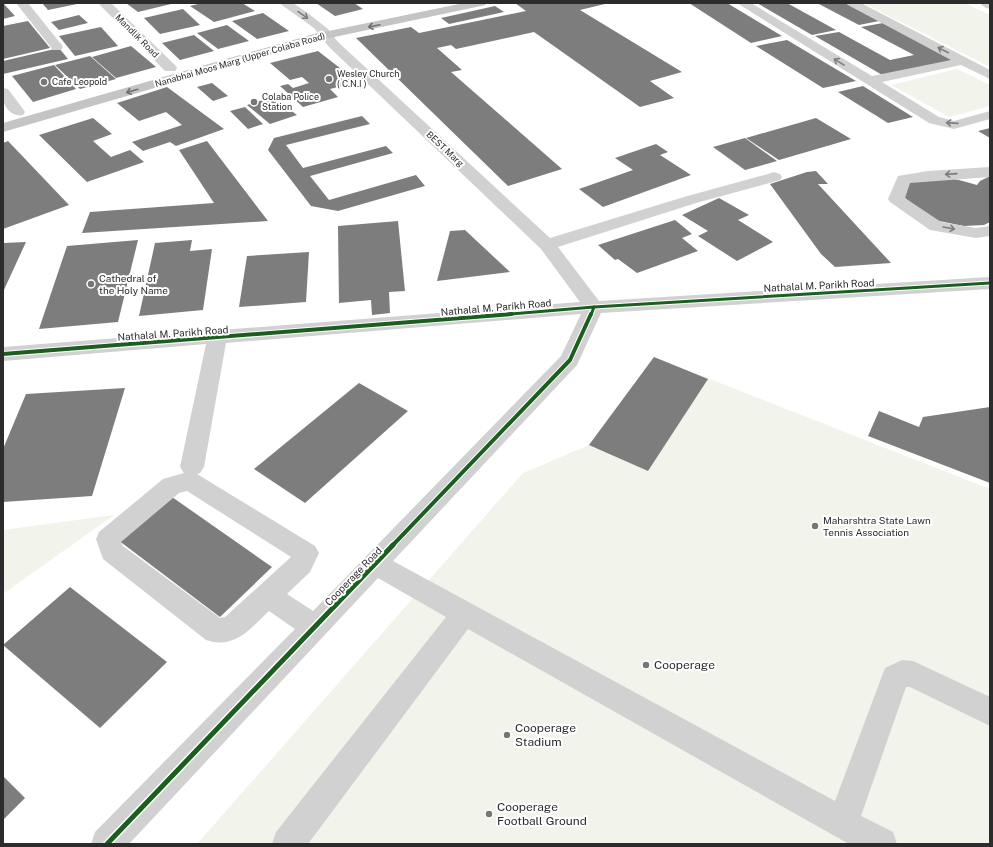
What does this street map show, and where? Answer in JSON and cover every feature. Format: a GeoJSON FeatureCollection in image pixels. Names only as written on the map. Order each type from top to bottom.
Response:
{"type":"FeatureCollection","features":[{"type":"Feature","properties":{"kind":"main road","name":"Nanabhai Moos Marg (Upper Colaba Road)"},"geometry":{"type":"LineString","coordinates":[[3,128],[322,35],[438,3]]}},
{"type":"Feature","properties":{"kind":"main road","name":"Nanabhai Moos Marg (Upper Colaba Road)"},"geometry":{"type":"LineString","coordinates":[[3,116],[170,68],[455,5],[481,3]]}},
{"type":"Feature","properties":{"kind":"street"},"geometry":{"type":"LineString","coordinates":[[22,3],[57,47]]}},
{"type":"Feature","properties":{"kind":"street","name":"Mandlik Road"},"geometry":{"type":"LineString","coordinates":[[104,3],[170,68]]}},
{"type":"Feature","properties":{"kind":"street"},"geometry":{"type":"LineString","coordinates":[[743,3],[934,120],[954,125],[990,115]]}},
{"type":"Feature","properties":{"kind":"street"},"geometry":{"type":"LineString","coordinates":[[852,3],[990,75]]}},
{"type":"Feature","properties":{"kind":"street"},"geometry":{"type":"LineString","coordinates":[[985,3],[990,6]]}},
{"type":"Feature","properties":{"kind":"street","name":"BEST Marg"},"geometry":{"type":"LineString","coordinates":[[281,5],[322,35],[547,245],[594,307]]}},
{"type":"Feature","properties":{"kind":"street"},"geometry":{"type":"LineString","coordinates":[[870,81],[963,61]]}},
{"type":"Feature","properties":{"kind":"street"},"geometry":{"type":"LineString","coordinates":[[3,92],[18,112]]}},
{"type":"Feature","properties":{"kind":"street"},"geometry":{"type":"LineString","coordinates":[[990,172],[904,179],[896,198],[936,226],[976,233],[990,231]]}},
{"type":"Feature","properties":{"kind":"street"},"geometry":{"type":"LineString","coordinates":[[547,245],[690,200],[774,177]]}},
{"type":"Feature","properties":{"kind":"street","name":"Nathalal M. Parikh Road"},"geometry":{"type":"LineString","coordinates":[[3,354],[594,307],[990,283]]}},
{"type":"Feature","properties":{"kind":"street","name":"Cooperage Road"},"geometry":{"type":"LineString","coordinates":[[107,844],[570,360],[594,307]]}},
{"type":"Feature","properties":{"kind":"street"},"geometry":{"type":"LineString","coordinates":[[192,467],[217,337]]}},
{"type":"Feature","properties":{"kind":"street"},"geometry":{"type":"LineString","coordinates":[[190,482],[306,553],[301,564],[267,595],[232,628],[216,631],[112,552],[108,539],[171,486],[190,482]]}},
{"type":"Feature","properties":{"kind":"street"},"geometry":{"type":"LineString","coordinates":[[375,564],[881,844]]}},
{"type":"Feature","properties":{"kind":"street"},"geometry":{"type":"LineString","coordinates":[[267,595],[315,627]]}},
{"type":"Feature","properties":{"kind":"street"},"geometry":{"type":"LineString","coordinates":[[288,844],[465,613]]}},
{"type":"Feature","properties":{"kind":"street"},"geometry":{"type":"LineString","coordinates":[[843,822],[895,677],[902,673],[913,674],[990,712]]}},
{"type":"Feature","properties":{"kind":"shaded area"},"geometry":{"type":"Polygon","coordinates":[[[863,3],[965,3],[990,15],[990,67],[863,3]]]}},
{"type":"Feature","properties":{"kind":"shaded area"},"geometry":{"type":"Polygon","coordinates":[[[957,69],[990,85],[990,106],[949,117],[891,85],[957,69]]]}},
{"type":"Feature","properties":{"kind":"shaded area","name":"Cooperage"},"geometry":{"type":"Polygon","coordinates":[[[654,357],[990,489],[990,844],[197,844],[523,473],[589,445],[654,357]]]}},
{"type":"Feature","properties":{"kind":"shaded area"},"geometry":{"type":"Polygon","coordinates":[[[114,515],[3,594],[3,530],[114,515]]]}},
{"type":"Feature","properties":{"kind":"building"},"geometry":{"type":"Polygon","coordinates":[[[3,3],[15,16],[3,19],[3,3]]]}},
{"type":"Feature","properties":{"kind":"building"},"geometry":{"type":"Polygon","coordinates":[[[42,3],[77,3],[77,4],[48,10],[42,3]]]}},
{"type":"Feature","properties":{"kind":"building"},"geometry":{"type":"Polygon","coordinates":[[[126,3],[171,3],[171,4],[138,12],[126,3]]]}},
{"type":"Feature","properties":{"kind":"building"},"geometry":{"type":"Polygon","coordinates":[[[202,3],[242,3],[255,11],[214,22],[190,6],[202,3]]]}},
{"type":"Feature","properties":{"kind":"building"},"geometry":{"type":"Polygon","coordinates":[[[316,3],[354,3],[363,9],[335,16],[316,3]]]}},
{"type":"Feature","properties":{"kind":"building"},"geometry":{"type":"Polygon","coordinates":[[[515,3],[609,3],[580,10],[682,72],[650,81],[674,98],[640,107],[534,32],[456,49],[451,45],[437,48],[462,70],[451,72],[562,169],[508,186],[356,38],[411,27],[419,33],[526,11],[515,3]]]}},
{"type":"Feature","properties":{"kind":"building"},"geometry":{"type":"Polygon","coordinates":[[[689,3],[727,3],[782,36],[751,43],[689,3]]]}},
{"type":"Feature","properties":{"kind":"building"},"geometry":{"type":"Polygon","coordinates":[[[757,3],[787,3],[836,30],[812,35],[757,3]]]}},
{"type":"Feature","properties":{"kind":"building"},"geometry":{"type":"Polygon","coordinates":[[[817,3],[845,3],[879,21],[859,25],[817,3]]]}},
{"type":"Feature","properties":{"kind":"building"},"geometry":{"type":"Polygon","coordinates":[[[495,6],[504,12],[449,24],[441,18],[495,6]]]}},
{"type":"Feature","properties":{"kind":"building"},"geometry":{"type":"Polygon","coordinates":[[[183,9],[200,25],[160,34],[144,18],[183,9]]]}},
{"type":"Feature","properties":{"kind":"building"},"geometry":{"type":"Polygon","coordinates":[[[263,13],[289,31],[257,39],[232,21],[263,13]]]}},
{"type":"Feature","properties":{"kind":"building"},"geometry":{"type":"Polygon","coordinates":[[[79,15],[88,23],[59,30],[51,22],[79,15]]]}},
{"type":"Feature","properties":{"kind":"building"},"geometry":{"type":"Polygon","coordinates":[[[28,21],[50,48],[3,59],[3,26],[28,21]]]}},
{"type":"Feature","properties":{"kind":"building"},"geometry":{"type":"Polygon","coordinates":[[[883,23],[955,60],[884,76],[815,36],[839,32],[890,60],[914,55],[861,27],[883,23]]]}},
{"type":"Feature","properties":{"kind":"building"},"geometry":{"type":"Polygon","coordinates":[[[227,25],[249,41],[218,49],[197,33],[227,25]]]}},
{"type":"Feature","properties":{"kind":"building"},"geometry":{"type":"Polygon","coordinates":[[[101,27],[118,46],[75,56],[59,36],[101,27]]]}},
{"type":"Feature","properties":{"kind":"building"},"geometry":{"type":"Polygon","coordinates":[[[194,35],[214,51],[180,60],[162,43],[194,35]]]}},
{"type":"Feature","properties":{"kind":"building"},"geometry":{"type":"Polygon","coordinates":[[[787,40],[856,81],[823,88],[756,46],[787,40]]]}},
{"type":"Feature","properties":{"kind":"building"},"geometry":{"type":"Polygon","coordinates":[[[131,46],[156,67],[116,78],[92,57],[131,46]]]}},
{"type":"Feature","properties":{"kind":"building"},"geometry":{"type":"Polygon","coordinates":[[[59,48],[68,59],[3,74],[3,61],[59,48]]]}},
{"type":"Feature","properties":{"kind":"building","name":"Wesley Church ( C.N.I )"},"geometry":{"type":"Polygon","coordinates":[[[318,51],[358,82],[330,89],[338,97],[303,107],[280,86],[288,84],[293,88],[309,83],[302,77],[290,80],[270,63],[318,51]]]}},
{"type":"Feature","properties":{"kind":"building"},"geometry":{"type":"Polygon","coordinates":[[[90,56],[116,79],[80,89],[55,65],[90,56]]]}},
{"type":"Feature","properties":{"kind":"building","name":"Cafe Leopold"},"geometry":{"type":"Polygon","coordinates":[[[54,65],[76,89],[33,102],[12,76],[54,65]]]}},
{"type":"Feature","properties":{"kind":"building"},"geometry":{"type":"Polygon","coordinates":[[[212,83],[228,96],[213,101],[197,87],[212,83]]]}},
{"type":"Feature","properties":{"kind":"building"},"geometry":{"type":"Polygon","coordinates":[[[863,86],[913,117],[888,123],[838,92],[863,86]]]}},
{"type":"Feature","properties":{"kind":"building"},"geometry":{"type":"Polygon","coordinates":[[[167,87],[224,129],[176,146],[170,142],[143,151],[132,142],[182,125],[166,112],[139,121],[117,103],[167,87]]]}},
{"type":"Feature","properties":{"kind":"building"},"geometry":{"type":"Polygon","coordinates":[[[273,97],[297,115],[270,124],[247,105],[273,97]]]}},
{"type":"Feature","properties":{"kind":"building"},"geometry":{"type":"Polygon","coordinates":[[[245,107],[263,124],[248,129],[230,111],[245,107]]]}},
{"type":"Feature","properties":{"kind":"building"},"geometry":{"type":"Polygon","coordinates":[[[362,116],[370,124],[286,145],[303,168],[386,146],[393,153],[310,176],[329,200],[416,175],[425,186],[338,211],[311,206],[268,150],[274,138],[362,116]]]}},
{"type":"Feature","properties":{"kind":"building"},"geometry":{"type":"Polygon","coordinates":[[[93,118],[112,134],[93,141],[111,157],[130,150],[144,162],[87,182],[39,135],[93,118]]]}},
{"type":"Feature","properties":{"kind":"building"},"geometry":{"type":"Polygon","coordinates":[[[816,118],[851,139],[779,160],[746,138],[816,118]]]}},
{"type":"Feature","properties":{"kind":"building"},"geometry":{"type":"Polygon","coordinates":[[[990,128],[990,138],[978,131],[990,128]]]}},
{"type":"Feature","properties":{"kind":"building"},"geometry":{"type":"Polygon","coordinates":[[[745,138],[777,161],[745,170],[713,147],[745,138]]]}},
{"type":"Feature","properties":{"kind":"building"},"geometry":{"type":"Polygon","coordinates":[[[8,141],[69,205],[3,229],[3,143],[8,141]]]}},
{"type":"Feature","properties":{"kind":"building"},"geometry":{"type":"Polygon","coordinates":[[[207,141],[268,221],[82,233],[90,212],[214,203],[179,150],[207,141]]]}},
{"type":"Feature","properties":{"kind":"building"},"geometry":{"type":"Polygon","coordinates":[[[656,144],[668,152],[660,155],[691,175],[603,207],[579,189],[633,170],[615,158],[656,144]]]}},
{"type":"Feature","properties":{"kind":"building"},"geometry":{"type":"Polygon","coordinates":[[[816,171],[828,184],[818,184],[891,263],[835,267],[821,254],[770,184],[807,172],[816,171]]]}},
{"type":"Feature","properties":{"kind":"building"},"geometry":{"type":"Polygon","coordinates":[[[990,176],[990,222],[984,225],[964,226],[939,221],[910,205],[904,196],[905,188],[911,182],[942,177],[977,185],[980,181],[990,176]]]}},
{"type":"Feature","properties":{"kind":"building"},"geometry":{"type":"Polygon","coordinates":[[[719,198],[749,215],[738,220],[773,242],[737,261],[698,236],[708,231],[682,215],[719,198]]]}},
{"type":"Feature","properties":{"kind":"building"},"geometry":{"type":"Polygon","coordinates":[[[675,220],[692,234],[682,238],[698,251],[637,273],[618,259],[615,260],[598,245],[675,220]]]}},
{"type":"Feature","properties":{"kind":"building"},"geometry":{"type":"Polygon","coordinates":[[[398,221],[405,291],[389,292],[390,313],[372,315],[371,300],[339,303],[338,226],[398,221]]]}},
{"type":"Feature","properties":{"kind":"building"},"geometry":{"type":"Polygon","coordinates":[[[465,230],[510,272],[437,281],[450,231],[465,230]]]}},
{"type":"Feature","properties":{"kind":"building","name":"Cathedral of the Holy Name"},"geometry":{"type":"Polygon","coordinates":[[[138,240],[118,322],[39,329],[67,246],[138,240]]]}},
{"type":"Feature","properties":{"kind":"building"},"geometry":{"type":"Polygon","coordinates":[[[192,240],[190,251],[212,249],[203,310],[139,316],[155,243],[192,240]]]}},
{"type":"Feature","properties":{"kind":"building"},"geometry":{"type":"Polygon","coordinates":[[[26,242],[3,292],[3,243],[26,242]]]}},
{"type":"Feature","properties":{"kind":"building"},"geometry":{"type":"Polygon","coordinates":[[[309,252],[306,302],[239,307],[247,256],[309,252]]]}},
{"type":"Feature","properties":{"kind":"building"},"geometry":{"type":"Polygon","coordinates":[[[654,357],[708,379],[648,471],[589,445],[654,357]]]}},
{"type":"Feature","properties":{"kind":"building"},"geometry":{"type":"Polygon","coordinates":[[[359,383],[408,411],[305,503],[254,469],[359,383]]]}},
{"type":"Feature","properties":{"kind":"building"},"geometry":{"type":"Polygon","coordinates":[[[125,388],[92,496],[3,502],[3,449],[26,394],[125,388]]]}},
{"type":"Feature","properties":{"kind":"building"},"geometry":{"type":"Polygon","coordinates":[[[990,407],[990,483],[868,436],[879,411],[919,427],[923,417],[990,407]]]}},
{"type":"Feature","properties":{"kind":"building"},"geometry":{"type":"Polygon","coordinates":[[[172,497],[272,567],[220,617],[118,540],[172,497]]]}},
{"type":"Feature","properties":{"kind":"building"},"geometry":{"type":"Polygon","coordinates":[[[70,587],[167,662],[100,728],[3,645],[70,587]]]}},
{"type":"Feature","properties":{"kind":"building"},"geometry":{"type":"Polygon","coordinates":[[[3,776],[25,798],[3,820],[3,776]]]}},
{"type":"Feature","properties":{"kind":"cycle path"},"geometry":{"type":"LineString","coordinates":[[3,354],[594,307],[990,283]]}},
{"type":"Feature","properties":{"kind":"cycle path"},"geometry":{"type":"LineString","coordinates":[[107,844],[570,360],[594,307]]}},
{"type":"Feature","properties":{"kind":"place","name":"Wesley Church ( C.N.I )"},"geometry":{"type":"Point","coordinates":[329,79]}},
{"type":"Feature","properties":{"kind":"place","name":"Cafe Leopold"},"geometry":{"type":"Point","coordinates":[44,82]}},
{"type":"Feature","properties":{"kind":"place","name":"Colaba Police Station"},"geometry":{"type":"Point","coordinates":[254,102]}},
{"type":"Feature","properties":{"kind":"place","name":"Cathedral of the Holy Name"},"geometry":{"type":"Point","coordinates":[91,284]}},
{"type":"Feature","properties":{"kind":"place","name":"Maharshtra State Lawn Tennis Association"},"geometry":{"type":"Point","coordinates":[815,526]}},
{"type":"Feature","properties":{"kind":"place","name":"Cooperage"},"geometry":{"type":"Point","coordinates":[646,665]}},
{"type":"Feature","properties":{"kind":"place","name":"Cooperage Stadium"},"geometry":{"type":"Point","coordinates":[507,735]}},
{"type":"Feature","properties":{"kind":"place","name":"Cooperage Football Ground"},"geometry":{"type":"Point","coordinates":[489,814]}}]}
